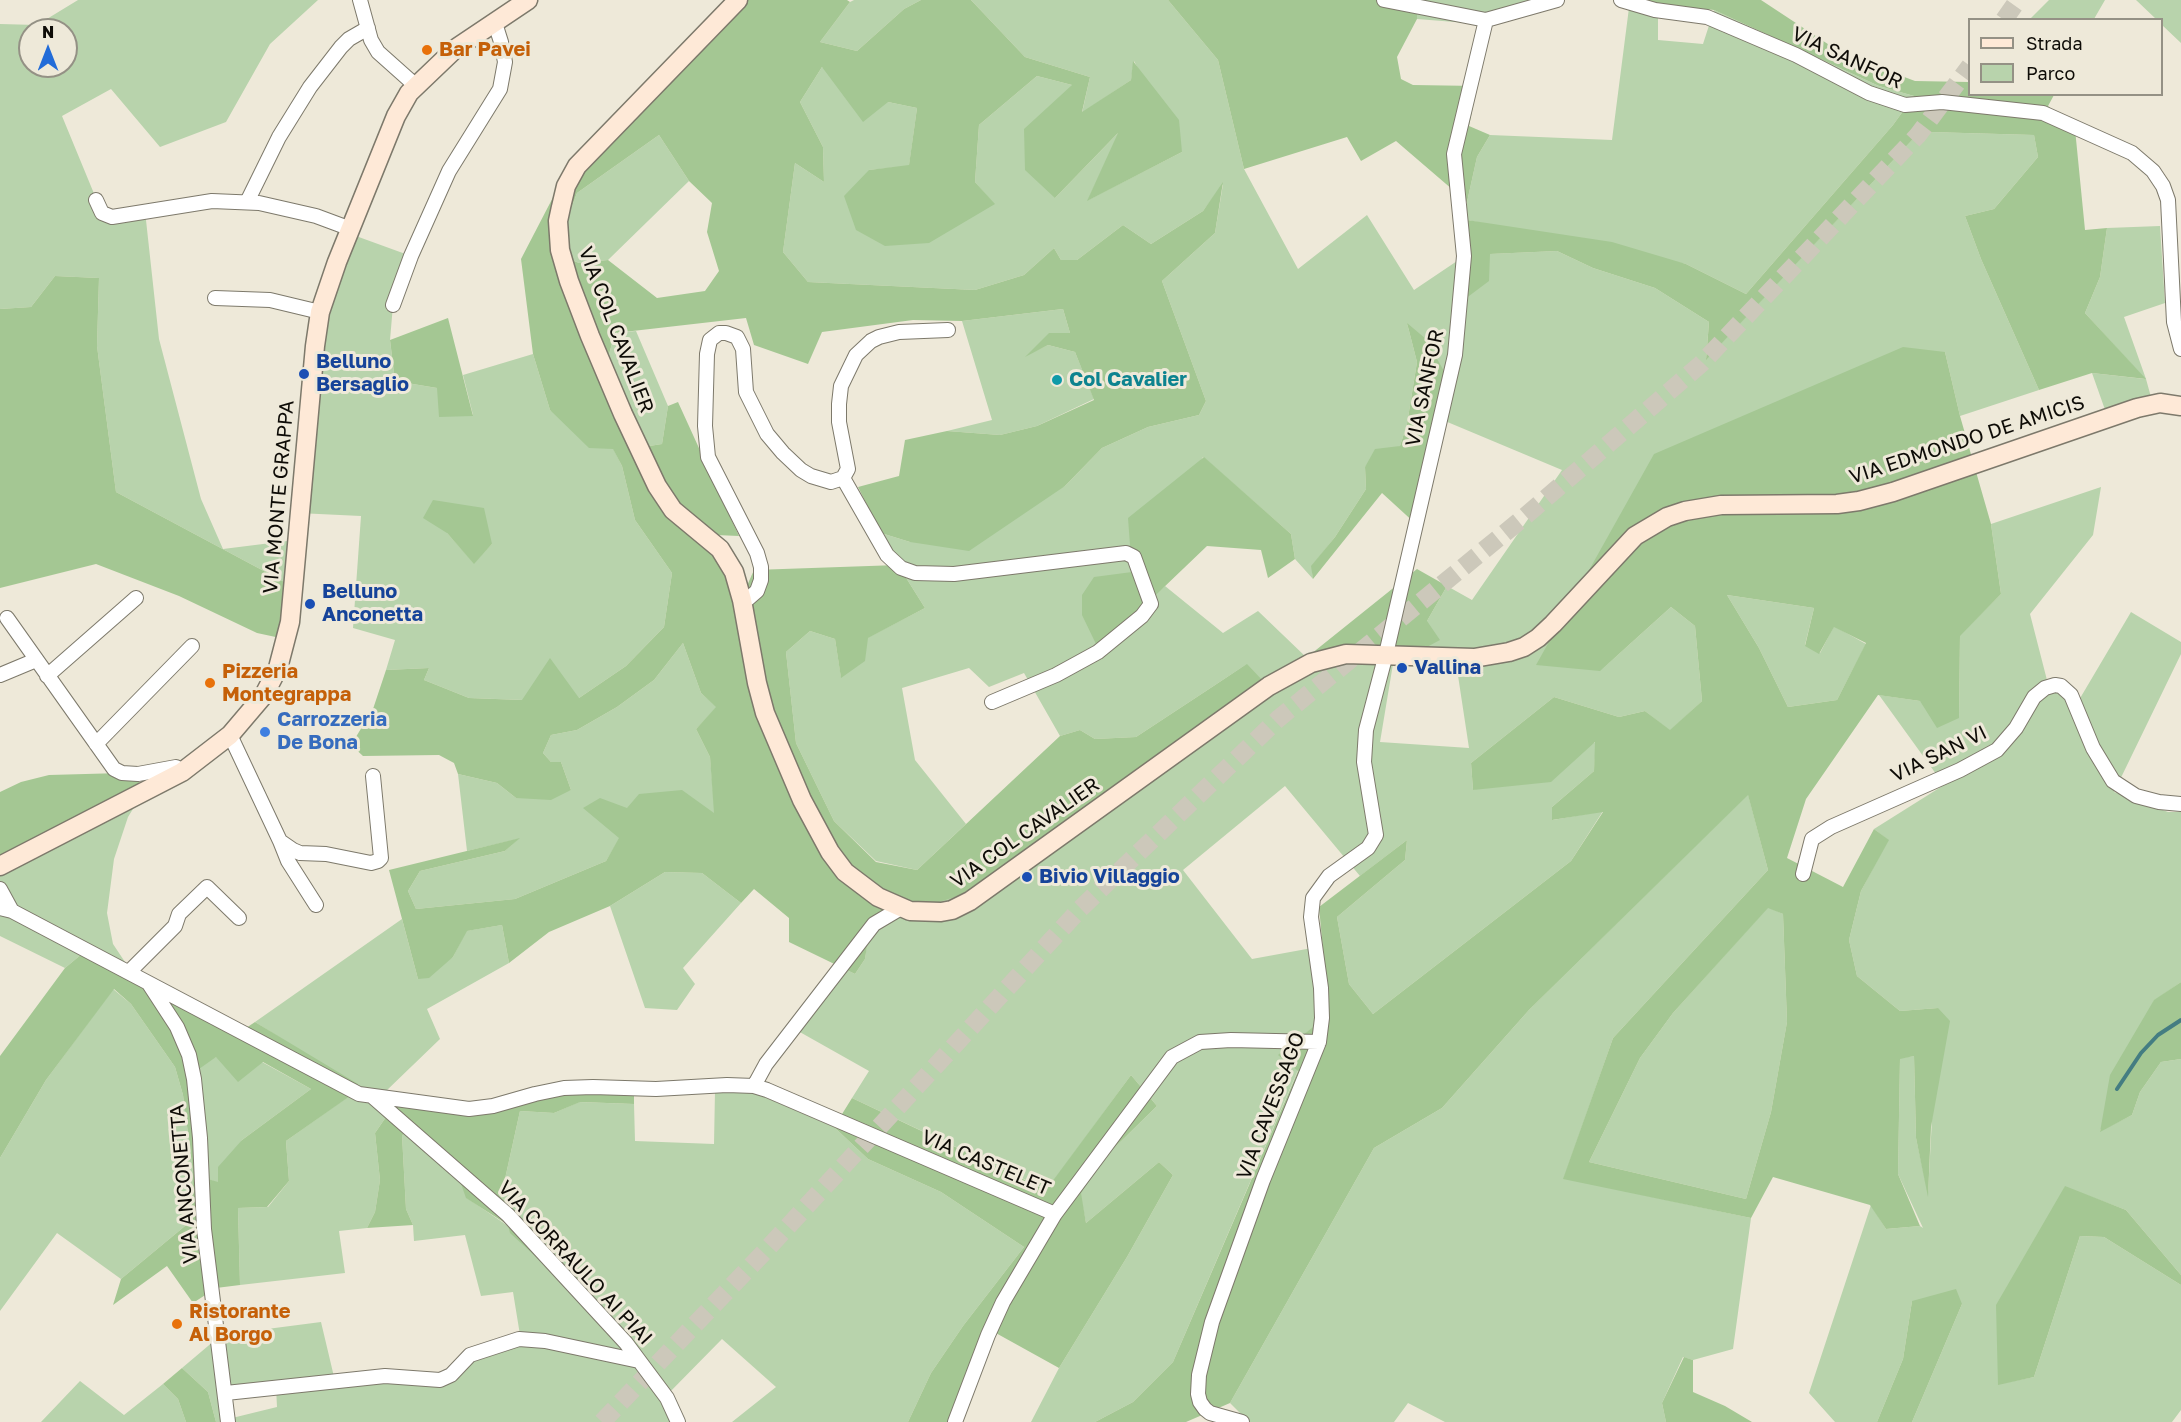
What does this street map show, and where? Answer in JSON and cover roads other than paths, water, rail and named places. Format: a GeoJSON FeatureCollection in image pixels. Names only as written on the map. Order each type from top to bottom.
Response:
{"type":"FeatureCollection","features":[{"type":"Feature","properties":{"kind":"main road","name":"VIA MONTE GRAPPA"},"geometry":{"type":"LineString","coordinates":[[0,867],[182,772],[230,735],[264,695],[278,668],[288,634],[310,390],[320,312],[351,229],[396,116],[415,85],[455,49],[528,0]]}},
{"type":"Feature","properties":{"kind":"main road","name":"VIA COL CAVALIER"},"geometry":{"type":"LineString","coordinates":[[738,0],[577,166],[566,186],[558,221],[560,250],[569,281],[623,414],[657,486],[673,510],[725,556],[734,572],[742,600],[757,683],[765,713],[802,800],[830,852],[846,872],[878,897],[901,908],[919,912],[952,910],[970,901],[1288,674],[1311,663],[1346,654],[1386,654]]}},
{"type":"Feature","properties":{"kind":"main road","name":"VIA EDMONDO DE AMICIS"},"geometry":{"type":"LineString","coordinates":[[1386,654],[1474,658],[1524,647],[1553,624],[1635,536],[1650,526],[1685,511],[1721,505],[1837,504],[1858,501],[1893,492],[2137,408],[2160,403],[2181,406]]}},
{"type":"Feature","properties":{"kind":"street"},"geometry":{"type":"LineString","coordinates":[[360,0],[374,46],[382,57],[415,85]]}},
{"type":"Feature","properties":{"kind":"street"},"geometry":{"type":"LineString","coordinates":[[1384,0],[1486,20],[1557,0]]}},
{"type":"Feature","properties":{"kind":"street","name":"VIA SANFOR"},"geometry":{"type":"LineString","coordinates":[[1621,0],[1655,10],[1707,17],[1796,55],[1869,93],[1905,105],[1942,102],[2043,113],[2132,153],[2153,171],[2163,186],[2168,200],[2174,322],[2181,349]]}},
{"type":"Feature","properties":{"kind":"street","name":"VIA SANFOR"},"geometry":{"type":"LineString","coordinates":[[1386,654],[1455,354],[1464,256],[1454,154],[1486,20]]}},
{"type":"Feature","properties":{"kind":"street"},"geometry":{"type":"LineString","coordinates":[[393,305],[411,256],[449,171],[500,89],[505,62],[495,23]]}},
{"type":"Feature","properties":{"kind":"street"},"geometry":{"type":"LineString","coordinates":[[247,202],[279,137],[310,87],[341,47],[349,39],[368,28]]}},
{"type":"Feature","properties":{"kind":"street"},"geometry":{"type":"LineString","coordinates":[[96,200],[102,213],[112,217],[212,201],[247,202],[286,207],[351,229]]}},
{"type":"Feature","properties":{"kind":"street"},"geometry":{"type":"LineString","coordinates":[[215,298],[270,300],[320,312]]}},
{"type":"Feature","properties":{"kind":"street"},"geometry":{"type":"LineString","coordinates":[[742,600],[749,598],[757,591],[761,580],[761,567],[757,553],[708,456],[705,426],[707,354],[710,340],[714,336],[726,333],[732,334],[740,342],[743,349],[746,392],[767,434],[783,453],[811,476],[831,482],[843,478],[848,473],[838,422],[840,395],[845,376],[856,356],[871,341],[879,337],[899,332],[948,330]]}},
{"type":"Feature","properties":{"kind":"street"},"geometry":{"type":"LineString","coordinates":[[843,478],[887,555],[901,568],[915,573],[954,574],[1126,553],[1134,557],[1151,604],[1142,616],[1098,652],[1056,675],[992,702]]}},
{"type":"Feature","properties":{"kind":"street"},"geometry":{"type":"LineString","coordinates":[[47,676],[136,598]]}},
{"type":"Feature","properties":{"kind":"street"},"geometry":{"type":"LineString","coordinates":[[7,618],[110,765],[122,773],[138,774],[172,767],[179,768],[182,772]]}},
{"type":"Feature","properties":{"kind":"street"},"geometry":{"type":"LineString","coordinates":[[96,744],[192,646]]}},
{"type":"Feature","properties":{"kind":"street","name":"VIA CAVESSAGO"},"geometry":{"type":"LineString","coordinates":[[1242,1422],[1210,1413],[1205,1409],[1198,1394],[1199,1375],[1216,1311],[1263,1180],[1319,1042],[1322,1008],[1311,917],[1313,898],[1329,876],[1368,848],[1376,835],[1366,781],[1364,746],[1386,654]]}},
{"type":"Feature","properties":{"kind":"street"},"geometry":{"type":"LineString","coordinates":[[0,675],[36,660]]}},
{"type":"Feature","properties":{"kind":"street","name":"VIA SAN VI"},"geometry":{"type":"LineString","coordinates":[[1803,874],[1812,839],[1831,827],[1960,770],[1997,750],[2016,728],[2034,697],[2045,688],[2055,685],[2061,686],[2071,695],[2093,748],[2113,782],[2136,796],[2159,802],[2181,804]]}},
{"type":"Feature","properties":{"kind":"street"},"geometry":{"type":"LineString","coordinates":[[230,735],[288,861],[316,905]]}},
{"type":"Feature","properties":{"kind":"street"},"geometry":{"type":"LineString","coordinates":[[280,841],[300,853],[326,854],[371,863],[378,861],[381,858],[373,776]]}},
{"type":"Feature","properties":{"kind":"street"},"geometry":{"type":"LineString","coordinates":[[129,972],[175,926],[179,914],[207,887],[239,918]]}},
{"type":"Feature","properties":{"kind":"street","name":"VIA ANCONETTA"},"geometry":{"type":"LineString","coordinates":[[0,889],[6,909],[359,1094],[373,1097]]}},
{"type":"Feature","properties":{"kind":"street"},"geometry":{"type":"LineString","coordinates":[[754,1086],[766,1064],[874,924],[901,908]]}},
{"type":"Feature","properties":{"kind":"street","name":"VIA ANCONETTA"},"geometry":{"type":"LineString","coordinates":[[148,982],[177,1027],[189,1055],[194,1079],[200,1138],[204,1229],[228,1422]]}},
{"type":"Feature","properties":{"kind":"street"},"geometry":{"type":"LineString","coordinates":[[1055,1214],[1172,1058],[1200,1042],[1231,1040],[1319,1042]]}},
{"type":"Feature","properties":{"kind":"street","name":"VIA CASTELET"},"geometry":{"type":"LineString","coordinates":[[373,1097],[481,1109],[564,1088],[656,1089],[727,1085],[754,1086],[1055,1214],[1002,1302],[955,1422]]}},
{"type":"Feature","properties":{"kind":"street","name":"VIA CORRAULO AI PIAI"},"geometry":{"type":"LineString","coordinates":[[373,1097],[508,1215],[626,1343],[667,1398],[678,1422]]}},
{"type":"Feature","properties":{"kind":"street"},"geometry":{"type":"LineString","coordinates":[[225,1393],[385,1376],[440,1380],[451,1375],[470,1355],[519,1339],[545,1341],[639,1361]]}},
{"type":"Feature","properties":{"kind":"waterway"},"geometry":{"type":"LineString","coordinates":[[2117,1089],[2141,1053],[2158,1035],[2181,1020]]}},
{"type":"Feature","properties":{"kind":"tunnel"},"geometry":{"type":"LineString","coordinates":[[2005,18],[2018,0]]}},
{"type":"Feature","properties":{"kind":"tunnel"},"geometry":{"type":"LineString","coordinates":[[602,1422],[768,1248],[1080,909],[1278,719],[1523,518],[1701,364],[1918,135],[1968,69]]}},
{"type":"Feature","properties":{"kind":"place","name":"Bar Pavei"},"geometry":{"type":"Point","coordinates":[427,50]}},
{"type":"Feature","properties":{"kind":"place","name":"Belluno Bersaglio"},"geometry":{"type":"Point","coordinates":[304,374]}},
{"type":"Feature","properties":{"kind":"place","name":"Col Cavalier"},"geometry":{"type":"Point","coordinates":[1057,380]}},
{"type":"Feature","properties":{"kind":"place","name":"Belluno Anconetta"},"geometry":{"type":"Point","coordinates":[310,604]}},
{"type":"Feature","properties":{"kind":"place","name":"Vallina"},"geometry":{"type":"Point","coordinates":[1402,668]}},
{"type":"Feature","properties":{"kind":"place","name":"Pizzeria Montegrappa"},"geometry":{"type":"Point","coordinates":[210,683]}},
{"type":"Feature","properties":{"kind":"place","name":"Carrozzeria De Bona"},"geometry":{"type":"Point","coordinates":[265,732]}},
{"type":"Feature","properties":{"kind":"place","name":"Bivio Villaggio"},"geometry":{"type":"Point","coordinates":[1027,877]}},
{"type":"Feature","properties":{"kind":"place","name":"Ristorante Al Borgo"},"geometry":{"type":"Point","coordinates":[177,1324]}}]}
